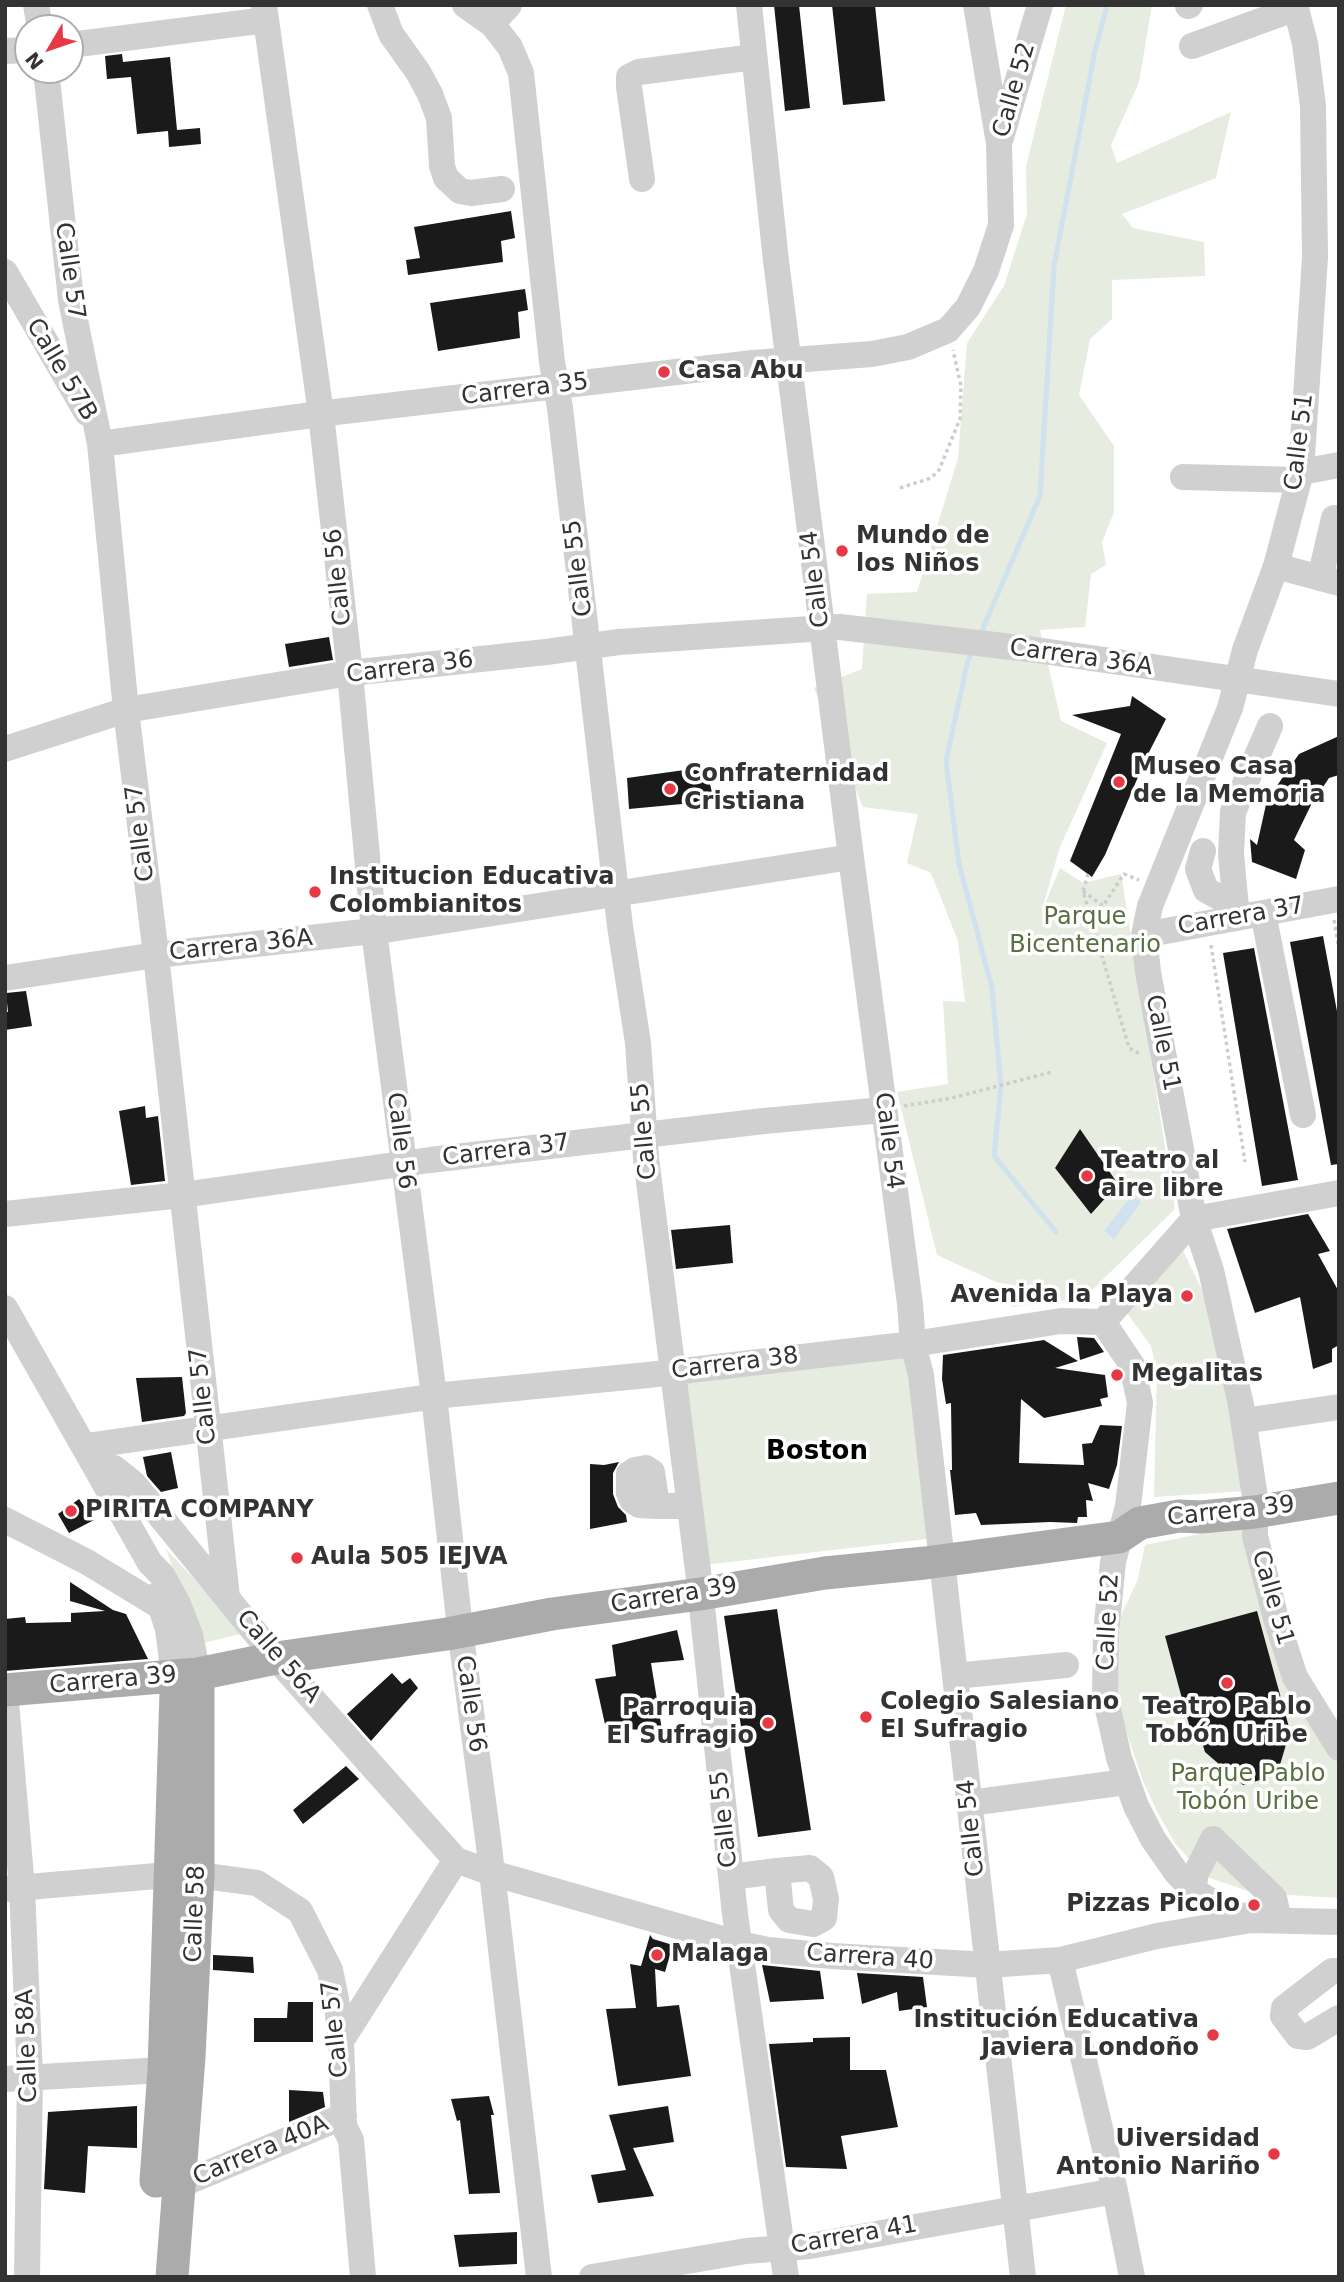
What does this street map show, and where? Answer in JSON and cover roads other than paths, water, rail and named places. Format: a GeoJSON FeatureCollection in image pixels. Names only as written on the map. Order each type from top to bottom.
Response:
{"type":"FeatureCollection","features":[{"type":"Feature","properties":{"kind":"main road","name":"Carrera 39"},"geometry":{"type":"LineString","coordinates":[[5,1690],[186,1675],[276,1658],[460,1632],[552,1614],[700,1594],[825,1573],[943,1561],[1119,1537],[1140,1523],[1179,1517],[1255,1512],[1339,1498]]}},
{"type":"Feature","properties":{"kind":"main road","name":"Calle 58"},"geometry":{"type":"LineString","coordinates":[[172,2277],[190,2057],[183,1875],[186,1675]]}},
{"type":"Feature","properties":{"kind":"main road","name":"Calle 58"},"geometry":{"type":"LineString","coordinates":[[149,2277],[163,2070],[183,1875]]}},
{"type":"Feature","properties":{"kind":"street"},"geometry":{"type":"LineString","coordinates":[[380,5],[391,34],[430,94],[439,118],[442,166],[446,178],[460,191],[471,193],[502,189]]}},
{"type":"Feature","properties":{"kind":"street","name":"Calle 55"},"geometry":{"type":"LineString","coordinates":[[465,5],[500,15],[521,73],[555,386],[560,408],[617,895],[638,1043],[644,1135],[690,1506],[731,1877],[786,2277]]}},
{"type":"Feature","properties":{"kind":"street","name":"Calle 54"},"geometry":{"type":"LineString","coordinates":[[750,5],[788,360],[793,379],[850,857],[910,1304],[913,1344],[921,1375],[1023,2277]]}},
{"type":"Feature","properties":{"kind":"street"},"geometry":{"type":"LineString","coordinates":[[976,5],[999,145]]}},
{"type":"Feature","properties":{"kind":"street","name":"Calle 52"},"geometry":{"type":"LineString","coordinates":[[948,330],[968,307],[986,271],[1001,225],[999,145],[1040,5]]}},
{"type":"Feature","properties":{"kind":"street"},"geometry":{"type":"LineString","coordinates":[[1192,46],[1295,7]]}},
{"type":"Feature","properties":{"kind":"street","name":"Calle 51"},"geometry":{"type":"LineString","coordinates":[[1295,7],[1305,43],[1327,257],[1300,476],[1276,566],[1245,650],[1239,681],[1150,906],[1144,935],[1194,1219],[1211,1270],[1244,1421],[1255,1497],[1255,1536],[1276,1619],[1295,1677],[1339,1748]]}},
{"type":"Feature","properties":{"kind":"street"},"geometry":{"type":"LineString","coordinates":[[84,43],[265,13]]}},
{"type":"Feature","properties":{"kind":"street","name":"Calle 56"},"geometry":{"type":"LineString","coordinates":[[265,13],[321,414],[350,673],[374,931],[434,1396],[460,1632],[492,1873],[539,2277]]}},
{"type":"Feature","properties":{"kind":"street"},"geometry":{"type":"LineString","coordinates":[[642,179],[629,77],[639,72],[754,57]]}},
{"type":"Feature","properties":{"kind":"street","name":"Calle 57"},"geometry":{"type":"LineString","coordinates":[[48,84],[71,300],[98,437],[126,710],[227,1597]]}},
{"type":"Feature","properties":{"kind":"street","name":"Calle 57B"},"geometry":{"type":"LineString","coordinates":[[5,272],[98,437]]}},
{"type":"Feature","properties":{"kind":"street","name":"Carrera 35"},"geometry":{"type":"LineString","coordinates":[[98,437],[788,360],[872,354],[908,347],[948,330]]}},
{"type":"Feature","properties":{"kind":"street"},"geometry":{"type":"LineString","coordinates":[[1183,477],[1300,476],[1339,465]]}},
{"type":"Feature","properties":{"kind":"street"},"geometry":{"type":"LineString","coordinates":[[1276,566],[1329,580],[1334,518]]}},
{"type":"Feature","properties":{"kind":"street","name":"Carrera 36A"},"geometry":{"type":"LineString","coordinates":[[822,628],[865,629],[1029,649],[1339,694]]}},
{"type":"Feature","properties":{"kind":"street","name":"Carrera 36"},"geometry":{"type":"LineString","coordinates":[[5,749],[126,710],[350,673],[619,642],[822,628]]}},
{"type":"Feature","properties":{"kind":"street"},"geometry":{"type":"LineString","coordinates":[[1236,908],[1231,854],[1233,812],[1270,726]]}},
{"type":"Feature","properties":{"kind":"street"},"geometry":{"type":"LineString","coordinates":[[1203,851],[1198,869],[1206,890],[1236,908]]}},
{"type":"Feature","properties":{"kind":"street","name":"Carrera 36A"},"geometry":{"type":"LineString","coordinates":[[5,978],[156,955],[374,931],[850,857]]}},
{"type":"Feature","properties":{"kind":"street","name":"Carrera 37"},"geometry":{"type":"LineString","coordinates":[[1144,935],[1207,923],[1236,908],[1263,913],[1335,900]]}},
{"type":"Feature","properties":{"kind":"street"},"geometry":{"type":"LineString","coordinates":[[1263,913],[1303,1115]]}},
{"type":"Feature","properties":{"kind":"street","name":"Carrera 37"},"geometry":{"type":"LineString","coordinates":[[5,1214],[182,1195],[403,1164],[644,1135],[883,1110]]}},
{"type":"Feature","properties":{"kind":"street"},"geometry":{"type":"LineString","coordinates":[[1103,1322],[1194,1219],[1339,1194]]}},
{"type":"Feature","properties":{"kind":"street","name":"Calle 58"},"geometry":{"type":"LineString","coordinates":[[5,1308],[150,1563],[161,1608],[186,1675]]}},
{"type":"Feature","properties":{"kind":"street","name":"Carrera 38"},"geometry":{"type":"LineString","coordinates":[[90,1454],[207,1429],[434,1396],[913,1344],[1061,1321],[1103,1322]]}},
{"type":"Feature","properties":{"kind":"street","name":"Calle 52"},"geometry":{"type":"LineString","coordinates":[[1103,1322],[1132,1365],[1140,1403],[1128,1506],[1112,1562],[1106,1633],[1105,1696],[1126,1782],[1153,1839],[1176,1872],[1193,1890],[1219,1906],[1251,1920]]}},
{"type":"Feature","properties":{"kind":"street"},"geometry":{"type":"LineString","coordinates":[[1244,1421],[1339,1406]]}},
{"type":"Feature","properties":{"kind":"street","name":"Calle 56A"},"geometry":{"type":"LineString","coordinates":[[90,1454],[134,1484],[276,1658],[456,1860]]}},
{"type":"Feature","properties":{"kind":"street"},"geometry":{"type":"LineString","coordinates":[[657,1506],[690,1506]]}},
{"type":"Feature","properties":{"kind":"street"},"geometry":{"type":"LineString","coordinates":[[5,1520],[87,1562],[161,1608]]}},
{"type":"Feature","properties":{"kind":"street","name":"Calle 58"},"geometry":{"type":"LineString","coordinates":[[150,1563],[163,1575],[190,1635],[186,1675]]}},
{"type":"Feature","properties":{"kind":"street"},"geometry":{"type":"LineString","coordinates":[[955,1676],[1066,1665]]}},
{"type":"Feature","properties":{"kind":"street","name":"Calle 58A"},"geometry":{"type":"LineString","coordinates":[[5,1690],[27,2277]]}},
{"type":"Feature","properties":{"kind":"street"},"geometry":{"type":"LineString","coordinates":[[970,1803],[1126,1782]]}},
{"type":"Feature","properties":{"kind":"street"},"geometry":{"type":"LineString","coordinates":[[1193,1890],[1196,1873],[1213,1839],[1274,1898],[1279,1920]]}},
{"type":"Feature","properties":{"kind":"street"},"geometry":{"type":"LineString","coordinates":[[341,2041],[456,1860]]}},
{"type":"Feature","properties":{"kind":"street","name":"Carrera 40"},"geometry":{"type":"LineString","coordinates":[[456,1860],[492,1873],[740,1944],[768,1950],[832,1956],[988,1965],[1060,1960],[1157,1936],[1251,1920],[1339,1922]]}},
{"type":"Feature","properties":{"kind":"street"},"geometry":{"type":"LineString","coordinates":[[731,1877],[777,1871]]}},
{"type":"Feature","properties":{"kind":"street","name":"Calle 57"},"geometry":{"type":"LineString","coordinates":[[14,1889],[183,1875],[257,1883],[300,1911],[330,1969],[341,2041],[344,2121],[351,2140],[363,2277]]}},
{"type":"Feature","properties":{"kind":"street"},"geometry":{"type":"LineString","coordinates":[[1060,1960],[1115,2191],[1132,2277]]}},
{"type":"Feature","properties":{"kind":"street"},"geometry":{"type":"LineString","coordinates":[[1339,1971],[1332,1971],[1284,2008],[1283,2016],[1298,2035],[1307,2037],[1339,2018]]}},
{"type":"Feature","properties":{"kind":"street"},"geometry":{"type":"LineString","coordinates":[[18,2078],[163,2070]]}},
{"type":"Feature","properties":{"kind":"street","name":"Calle 57"},"geometry":{"type":"LineString","coordinates":[[344,2121],[338,2139],[349,2277]]}},
{"type":"Feature","properties":{"kind":"street","name":"Carrera 40A"},"geometry":{"type":"LineString","coordinates":[[178,2186],[344,2121]]}},
{"type":"Feature","properties":{"kind":"street","name":"Carrera 41"},"geometry":{"type":"LineString","coordinates":[[592,2277],[746,2251],[810,2246],[1115,2191]]}},
{"type":"Feature","properties":{"kind":"water"},"geometry":{"type":"Polygon","coordinates":[[[1132,1195],[1141,1202],[1114,1239],[1104,1231],[1132,1195]]]}},
{"type":"Feature","properties":{"kind":"waterway"},"geometry":{"type":"LineString","coordinates":[[980,635],[1040,496],[1054,266],[1095,51],[1107,5]]}},
{"type":"Feature","properties":{"kind":"waterway"},"geometry":{"type":"LineString","coordinates":[[973,650],[968,660],[946,761],[959,864],[992,988],[1001,1086],[994,1156],[1056,1232]]}},
{"type":"Feature","properties":{"kind":"place","name":"Casa Abu"},"geometry":{"type":"Point","coordinates":[664,372]}},
{"type":"Feature","properties":{"kind":"place","name":"Mundo de los Niños"},"geometry":{"type":"Point","coordinates":[842,551]}},
{"type":"Feature","properties":{"kind":"place","name":"Museo Casa de la Memoria"},"geometry":{"type":"Point","coordinates":[1119,782]}},
{"type":"Feature","properties":{"kind":"place","name":"Confraternidad Cristiana"},"geometry":{"type":"Point","coordinates":[670,789]}},
{"type":"Feature","properties":{"kind":"place","name":"Institucion Educativa Colombianitos"},"geometry":{"type":"Point","coordinates":[315,892]}},
{"type":"Feature","properties":{"kind":"place","name":"Teatro al aire libre"},"geometry":{"type":"Point","coordinates":[1087,1176]}},
{"type":"Feature","properties":{"kind":"place","name":"Avenida la Playa"},"geometry":{"type":"Point","coordinates":[1187,1296]}},
{"type":"Feature","properties":{"kind":"place","name":"Megalitas"},"geometry":{"type":"Point","coordinates":[1117,1375]}},
{"type":"Feature","properties":{"kind":"place","name":"PIRITA COMPANY"},"geometry":{"type":"Point","coordinates":[71,1511]}},
{"type":"Feature","properties":{"kind":"place","name":"Aula 505 IEJVA"},"geometry":{"type":"Point","coordinates":[297,1558]}},
{"type":"Feature","properties":{"kind":"place","name":"Teatro Pablo Tobón Uribe"},"geometry":{"type":"Point","coordinates":[1227,1683]}},
{"type":"Feature","properties":{"kind":"place","name":"Colegio Salesiano El Sufragio"},"geometry":{"type":"Point","coordinates":[866,1717]}},
{"type":"Feature","properties":{"kind":"place","name":"Parroquia El Sufragio"},"geometry":{"type":"Point","coordinates":[768,1723]}},
{"type":"Feature","properties":{"kind":"place","name":"Pizzas Picolo"},"geometry":{"type":"Point","coordinates":[1254,1905]}},
{"type":"Feature","properties":{"kind":"place","name":"Malaga"},"geometry":{"type":"Point","coordinates":[657,1955]}},
{"type":"Feature","properties":{"kind":"place","name":"Institución Educativa Javiera Londoño"},"geometry":{"type":"Point","coordinates":[1213,2035]}},
{"type":"Feature","properties":{"kind":"place","name":"Uiversidad Antonio Nariño"},"geometry":{"type":"Point","coordinates":[1274,2154]}},
{"type":"Feature","properties":{"kind":"district","name":"Boston"},"geometry":{"type":"Point","coordinates":[817,1452]}},
{"type":"Feature","properties":{"kind":"park label","name":"Parque Bicentenario"},"geometry":{"type":"Point","coordinates":[1085,932]}},
{"type":"Feature","properties":{"kind":"park label","name":"Parque Pablo Tobón Uribe"},"geometry":{"type":"Point","coordinates":[1248,1789]}}]}
